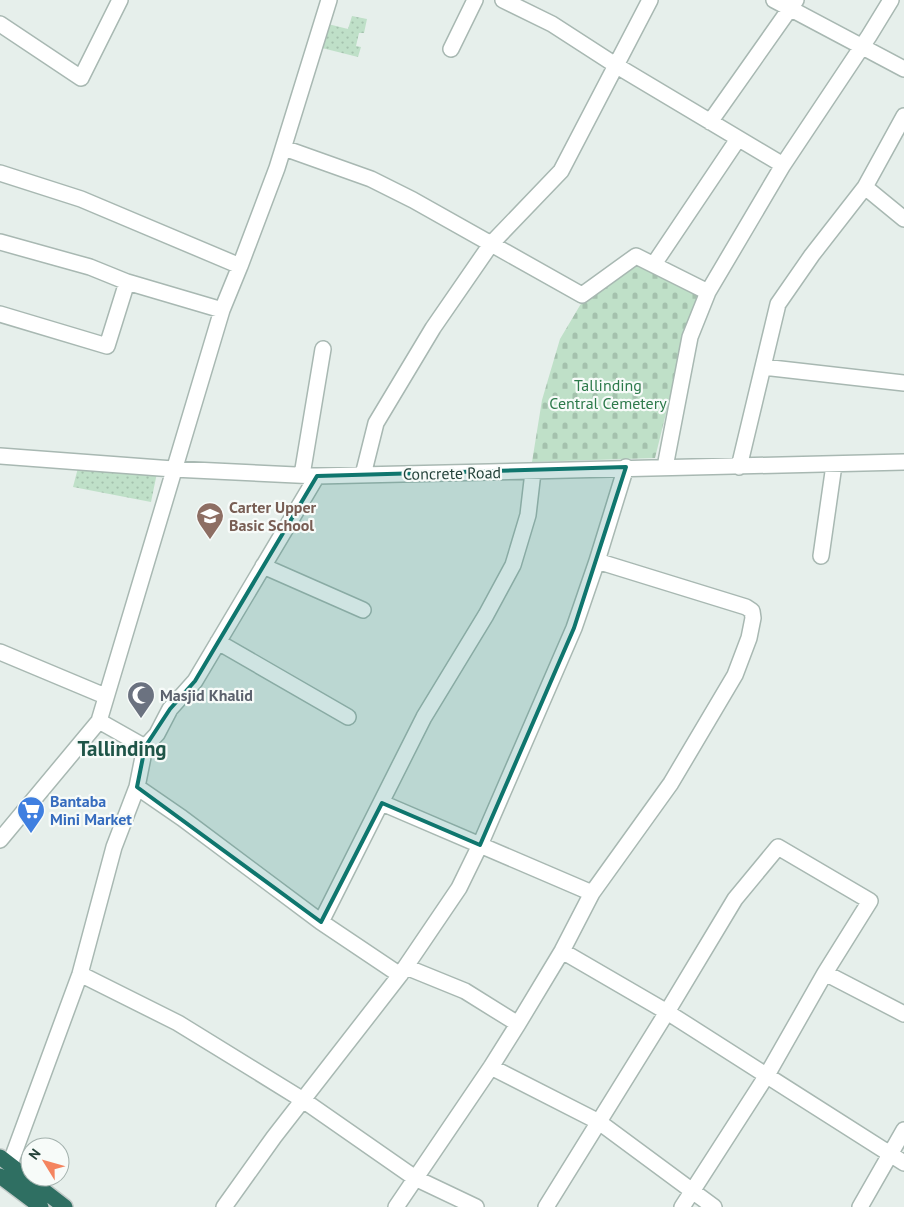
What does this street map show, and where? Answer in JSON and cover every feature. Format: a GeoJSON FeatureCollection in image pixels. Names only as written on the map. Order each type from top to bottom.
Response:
{"type":"FeatureCollection","features":[{"type":"Feature","properties":{"kind":"highway"},"geometry":{"type":"LineString","coordinates":[[3,1172],[41,1207]]}},
{"type":"Feature","properties":{"kind":"highway"},"geometry":{"type":"LineString","coordinates":[[3,1172],[66,1207]]}},
{"type":"Feature","properties":{"kind":"street"},"geometry":{"type":"LineString","coordinates":[[0,24],[81,78],[120,0]]}},
{"type":"Feature","properties":{"kind":"street"},"geometry":{"type":"LineString","coordinates":[[0,840],[99,721],[222,310],[284,148],[329,0]]}},
{"type":"Feature","properties":{"kind":"street"},"geometry":{"type":"LineString","coordinates":[[451,49],[475,0]]}},
{"type":"Feature","properties":{"kind":"street"},"geometry":{"type":"LineString","coordinates":[[503,0],[552,24],[617,66],[783,165]]}},
{"type":"Feature","properties":{"kind":"street"},"geometry":{"type":"LineString","coordinates":[[363,475],[376,423],[434,328],[491,244],[561,171],[650,0]]}},
{"type":"Feature","properties":{"kind":"street"},"geometry":{"type":"LineString","coordinates":[[774,0],[793,5],[862,47],[904,69]]}},
{"type":"Feature","properties":{"kind":"street"},"geometry":{"type":"LineString","coordinates":[[665,467],[690,337],[708,292],[783,165],[891,0]]}},
{"type":"Feature","properties":{"kind":"street"},"geometry":{"type":"LineString","coordinates":[[710,122],[793,5]]}},
{"type":"Feature","properties":{"kind":"street"},"geometry":{"type":"LineString","coordinates":[[739,467],[778,304],[812,255],[865,187],[904,116]]}},
{"type":"Feature","properties":{"kind":"street"},"geometry":{"type":"LineString","coordinates":[[654,264],[738,139]]}},
{"type":"Feature","properties":{"kind":"street"},"geometry":{"type":"LineString","coordinates":[[284,148],[371,179],[413,200],[582,295],[636,256],[708,292]]}},
{"type":"Feature","properties":{"kind":"street"},"geometry":{"type":"LineString","coordinates":[[0,173],[81,200],[240,266]]}},
{"type":"Feature","properties":{"kind":"street"},"geometry":{"type":"LineString","coordinates":[[865,187],[904,218]]}},
{"type":"Feature","properties":{"kind":"street"},"geometry":{"type":"LineString","coordinates":[[0,242],[90,266],[127,282],[222,310]]}},
{"type":"Feature","properties":{"kind":"street"},"geometry":{"type":"LineString","coordinates":[[0,314],[107,346],[127,282]]}},
{"type":"Feature","properties":{"kind":"street"},"geometry":{"type":"LineString","coordinates":[[302,475],[324,349]]}},
{"type":"Feature","properties":{"kind":"street"},"geometry":{"type":"LineString","coordinates":[[763,367],[904,383]]}},
{"type":"Feature","properties":{"kind":"street","name":"Concrete Road"},"geometry":{"type":"LineString","coordinates":[[0,456],[173,469],[317,476],[904,462]]}},
{"type":"Feature","properties":{"kind":"street"},"geometry":{"type":"LineString","coordinates":[[821,556],[834,465]]}},
{"type":"Feature","properties":{"kind":"street"},"geometry":{"type":"LineString","coordinates":[[224,1207],[303,1100],[403,971],[459,888],[480,845],[574,628],[626,468]]}},
{"type":"Feature","properties":{"kind":"street"},"geometry":{"type":"LineString","coordinates":[[321,922],[424,717],[486,615],[513,565],[528,515],[534,472]]}},
{"type":"Feature","properties":{"kind":"street"},"geometry":{"type":"LineString","coordinates":[[3,1172],[80,974],[114,846],[137,787],[145,747],[157,734],[170,708],[195,681],[317,476]]}},
{"type":"Feature","properties":{"kind":"street"},"geometry":{"type":"LineString","coordinates":[[396,1207],[518,1024],[562,951],[592,893],[671,783],[735,675],[749,638],[753,618],[752,611],[746,607],[597,561]]}},
{"type":"Feature","properties":{"kind":"street"},"geometry":{"type":"LineString","coordinates":[[263,566],[362,610]]}},
{"type":"Feature","properties":{"kind":"street"},"geometry":{"type":"LineString","coordinates":[[218,642],[348,717]]}},
{"type":"Feature","properties":{"kind":"street"},"geometry":{"type":"LineString","coordinates":[[0,652],[105,696]]}},
{"type":"Feature","properties":{"kind":"street"},"geometry":{"type":"LineString","coordinates":[[99,721],[145,747]]}},
{"type":"Feature","properties":{"kind":"street"},"geometry":{"type":"LineString","coordinates":[[137,787],[182,818],[321,922],[403,971],[465,991],[518,1024]]}},
{"type":"Feature","properties":{"kind":"street"},"geometry":{"type":"LineString","coordinates":[[382,803],[592,893]]}},
{"type":"Feature","properties":{"kind":"street"},"geometry":{"type":"LineString","coordinates":[[546,1207],[735,899],[778,847],[870,901],[825,973],[767,1075],[682,1207]]}},
{"type":"Feature","properties":{"kind":"street"},"geometry":{"type":"LineString","coordinates":[[562,951],[667,1012],[904,1163]]}},
{"type":"Feature","properties":{"kind":"street"},"geometry":{"type":"LineString","coordinates":[[825,973],[904,1014]]}},
{"type":"Feature","properties":{"kind":"street"},"geometry":{"type":"LineString","coordinates":[[80,974],[178,1023],[303,1100],[415,1178],[476,1207]]}},
{"type":"Feature","properties":{"kind":"street"},"geometry":{"type":"LineString","coordinates":[[491,1067],[599,1122],[714,1207]]}},
{"type":"Feature","properties":{"kind":"street"},"geometry":{"type":"LineString","coordinates":[[860,1207],[904,1130]]}},
{"type":"Feature","properties":{"kind":"highlighted area"},"geometry":{"type":"Polygon","coordinates":[[[626,467],[574,628],[480,845],[382,803],[321,922],[137,787],[145,747],[170,709],[195,681],[317,476],[626,467]]]}},
{"type":"Feature","properties":{"kind":"green space"},"geometry":{"type":"Polygon","coordinates":[[[352,16],[367,19],[364,33],[359,33],[356,46],[361,47],[358,57],[322,48],[328,24],[348,29],[352,16]]]}},
{"type":"Feature","properties":{"kind":"green space","name":"Tallinding Central Cemetery"},"geometry":{"type":"Polygon","coordinates":[[[635,261],[698,293],[683,344],[655,458],[532,462],[542,400],[560,339],[582,302],[635,261]]]}},
{"type":"Feature","properties":{"kind":"green space"},"geometry":{"type":"Polygon","coordinates":[[[79,464],[158,468],[151,502],[73,487],[79,464]]]}},
{"type":"Feature","properties":{"kind":"place","name":"Carter Upper Basic School"},"geometry":{"type":"Point","coordinates":[210,540]}},
{"type":"Feature","properties":{"kind":"place","name":"Masjid Khalid"},"geometry":{"type":"Point","coordinates":[141,719]}},
{"type":"Feature","properties":{"kind":"place","name":"Bantaba Mini Market"},"geometry":{"type":"Point","coordinates":[31,834]}},
{"type":"Feature","properties":{"kind":"district","name":"Tallinding"},"geometry":{"type":"Point","coordinates":[122,749]}}]}
